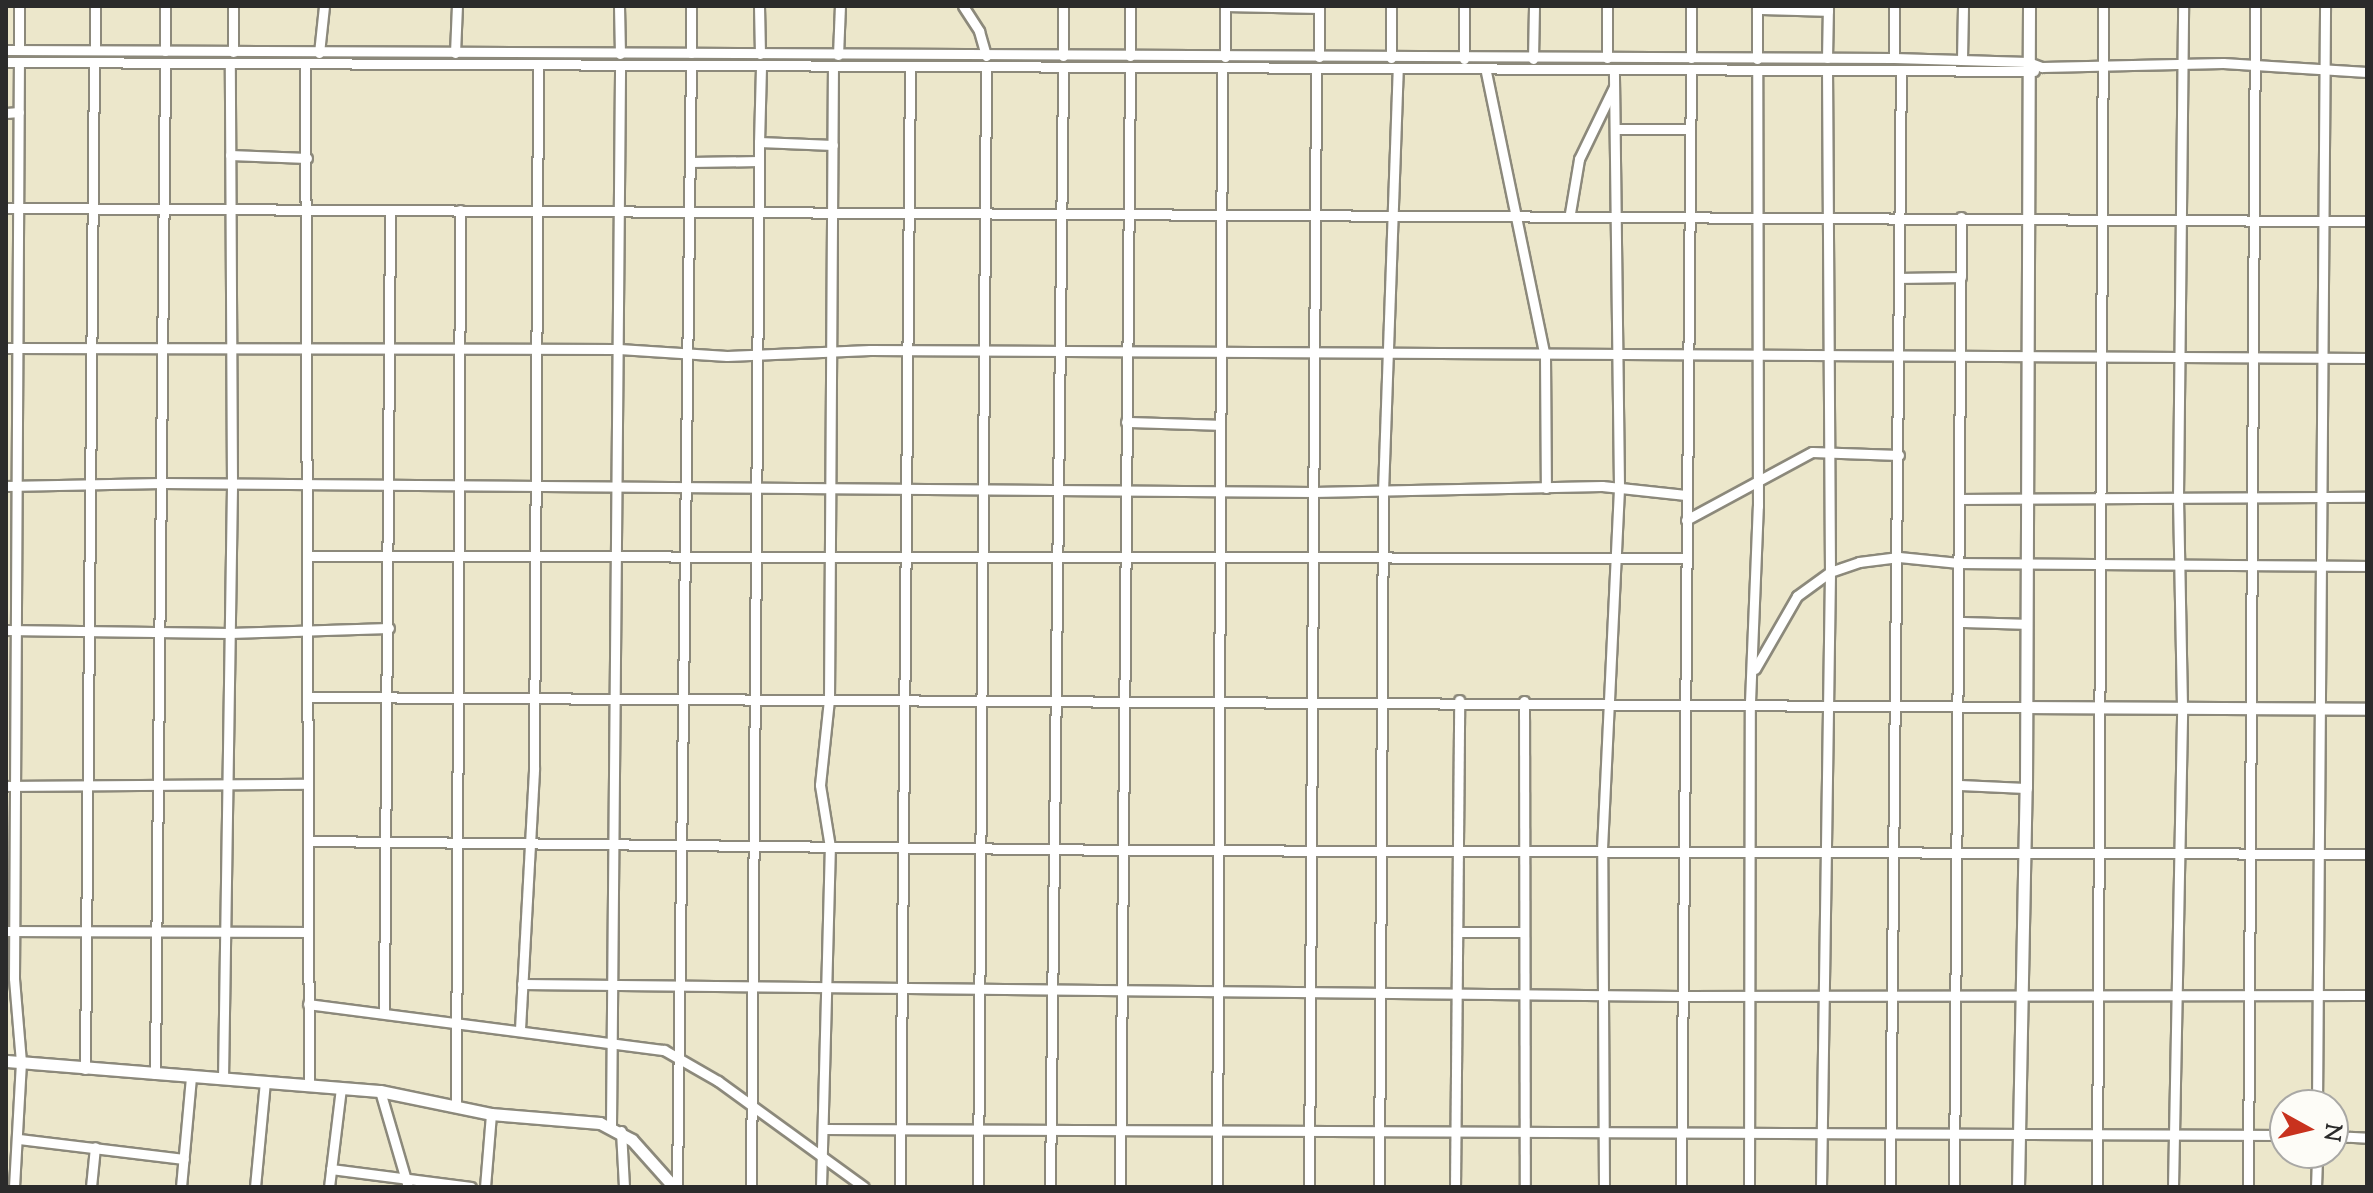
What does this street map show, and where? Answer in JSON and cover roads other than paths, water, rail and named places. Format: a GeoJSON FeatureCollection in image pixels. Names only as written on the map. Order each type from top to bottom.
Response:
{"type":"FeatureCollection","features":[{"type":"Feature","properties":{"kind":"street"},"geometry":{"type":"LineString","coordinates":[[19,6],[19,50]]}},
{"type":"Feature","properties":{"kind":"street"},"geometry":{"type":"LineString","coordinates":[[95,6],[95,50]]}},
{"type":"Feature","properties":{"kind":"street"},"geometry":{"type":"LineString","coordinates":[[165,6],[165,51]]}},
{"type":"Feature","properties":{"kind":"street"},"geometry":{"type":"LineString","coordinates":[[233,6],[233,52]]}},
{"type":"Feature","properties":{"kind":"street"},"geometry":{"type":"LineString","coordinates":[[319,53],[324,6]]}},
{"type":"Feature","properties":{"kind":"street"},"geometry":{"type":"LineString","coordinates":[[455,53],[457,6]]}},
{"type":"Feature","properties":{"kind":"street"},"geometry":{"type":"LineString","coordinates":[[619,6],[620,54]]}},
{"type":"Feature","properties":{"kind":"street"},"geometry":{"type":"LineString","coordinates":[[691,6],[691,53]]}},
{"type":"Feature","properties":{"kind":"street"},"geometry":{"type":"LineString","coordinates":[[759,6],[760,54]]}},
{"type":"Feature","properties":{"kind":"street"},"geometry":{"type":"LineString","coordinates":[[838,55],[840,6]]}},
{"type":"Feature","properties":{"kind":"street"},"geometry":{"type":"LineString","coordinates":[[963,6],[979,31],[986,56]]}},
{"type":"Feature","properties":{"kind":"street"},"geometry":{"type":"LineString","coordinates":[[1063,6],[1063,56]]}},
{"type":"Feature","properties":{"kind":"street"},"geometry":{"type":"LineString","coordinates":[[1130,6],[1130,56]]}},
{"type":"Feature","properties":{"kind":"street"},"geometry":{"type":"LineString","coordinates":[[1225,57],[1225,6],[1319,7],[1319,57]]}},
{"type":"Feature","properties":{"kind":"street"},"geometry":{"type":"LineString","coordinates":[[1391,6],[1391,58]]}},
{"type":"Feature","properties":{"kind":"street"},"geometry":{"type":"LineString","coordinates":[[1464,6],[1464,59]]}},
{"type":"Feature","properties":{"kind":"street"},"geometry":{"type":"LineString","coordinates":[[1533,59],[1534,6]]}},
{"type":"Feature","properties":{"kind":"street"},"geometry":{"type":"LineString","coordinates":[[1607,6],[1607,58]]}},
{"type":"Feature","properties":{"kind":"street"},"geometry":{"type":"LineString","coordinates":[[1691,6],[1691,58]]}},
{"type":"Feature","properties":{"kind":"street"},"geometry":{"type":"LineString","coordinates":[[1894,6],[1894,58]]}},
{"type":"Feature","properties":{"kind":"street"},"geometry":{"type":"LineString","coordinates":[[1962,59],[1963,6]]}},
{"type":"Feature","properties":{"kind":"street"},"geometry":{"type":"LineString","coordinates":[[2018,1187],[2022,852],[2026,788],[2029,6]]}},
{"type":"Feature","properties":{"kind":"street"},"geometry":{"type":"LineString","coordinates":[[2097,1187],[2103,6]]}},
{"type":"Feature","properties":{"kind":"street"},"geometry":{"type":"LineString","coordinates":[[2173,1187],[2182,706],[2178,497],[2183,6]]}},
{"type":"Feature","properties":{"kind":"street"},"geometry":{"type":"LineString","coordinates":[[2248,1187],[2255,6]]}},
{"type":"Feature","properties":{"kind":"street"},"geometry":{"type":"LineString","coordinates":[[2317,1089],[2325,6]]}},
{"type":"Feature","properties":{"kind":"street"},"geometry":{"type":"LineString","coordinates":[[1757,59],[1757,8],[1828,8],[1827,58]]}},
{"type":"Feature","properties":{"kind":"street"},"geometry":{"type":"LineString","coordinates":[[6,50],[1464,59],[1894,58],[1962,59],[2028,68]]}},
{"type":"Feature","properties":{"kind":"street"},"geometry":{"type":"LineString","coordinates":[[6,62],[1398,72],[1901,71],[2182,64],[2367,72]]}},
{"type":"Feature","properties":{"kind":"street"},"geometry":{"type":"LineString","coordinates":[[14,1187],[21,1062],[10,978],[11,786],[19,630],[19,62]]}},
{"type":"Feature","properties":{"kind":"street"},"geometry":{"type":"LineString","coordinates":[[85,1069],[90,932],[87,786],[92,631],[94,63]]}},
{"type":"Feature","properties":{"kind":"street"},"geometry":{"type":"LineString","coordinates":[[155,1074],[165,64]]}},
{"type":"Feature","properties":{"kind":"street"},"geometry":{"type":"LineString","coordinates":[[223,1079],[228,929],[232,484],[230,65]]}},
{"type":"Feature","properties":{"kind":"street"},"geometry":{"type":"LineString","coordinates":[[675,1187],[683,844],[691,65]]}},
{"type":"Feature","properties":{"kind":"street"},"geometry":{"type":"LineString","coordinates":[[305,66],[309,1086]]}},
{"type":"Feature","properties":{"kind":"street"},"geometry":{"type":"LineString","coordinates":[[520,1029],[530,844],[538,66]]}},
{"type":"Feature","properties":{"kind":"street"},"geometry":{"type":"LineString","coordinates":[[620,66],[611,1040],[616,1129],[624,1187]]}},
{"type":"Feature","properties":{"kind":"street"},"geometry":{"type":"LineString","coordinates":[[751,1187],[754,556],[761,67]]}},
{"type":"Feature","properties":{"kind":"street"},"geometry":{"type":"LineString","coordinates":[[821,1187],[830,847],[820,785],[829,699],[833,68]]}},
{"type":"Feature","properties":{"kind":"street"},"geometry":{"type":"LineString","coordinates":[[1050,1187],[1056,353],[1063,68]]}},
{"type":"Feature","properties":{"kind":"street"},"geometry":{"type":"LineString","coordinates":[[900,1187],[906,847],[910,69]]}},
{"type":"Feature","properties":{"kind":"street"},"geometry":{"type":"LineString","coordinates":[[978,1187],[979,701],[986,69]]}},
{"type":"Feature","properties":{"kind":"street"},"geometry":{"type":"LineString","coordinates":[[1120,1187],[1127,491],[1125,353],[1130,69]]}},
{"type":"Feature","properties":{"kind":"street"},"geometry":{"type":"LineString","coordinates":[[1217,1187],[1222,69]]}},
{"type":"Feature","properties":{"kind":"street"},"geometry":{"type":"LineString","coordinates":[[1309,1187],[1316,70]]}},
{"type":"Feature","properties":{"kind":"street"},"geometry":{"type":"LineString","coordinates":[[1604,1187],[1602,849],[1619,487],[1614,71]]}},
{"type":"Feature","properties":{"kind":"street"},"geometry":{"type":"LineString","coordinates":[[1681,1187],[1691,71]]}},
{"type":"Feature","properties":{"kind":"street"},"geometry":{"type":"LineString","coordinates":[[1749,1187],[1750,702],[1758,478],[1757,71]]}},
{"type":"Feature","properties":{"kind":"street"},"geometry":{"type":"LineString","coordinates":[[1821,1187],[1825,702],[1830,572],[1827,71]]}},
{"type":"Feature","properties":{"kind":"street"},"geometry":{"type":"LineString","coordinates":[[1890,1187],[1899,557],[1901,71]]}},
{"type":"Feature","properties":{"kind":"street"},"geometry":{"type":"LineString","coordinates":[[1379,1187],[1383,492],[1390,220],[1398,72]]}},
{"type":"Feature","properties":{"kind":"street"},"geometry":{"type":"LineString","coordinates":[[1486,72],[1518,214],[1545,356],[1546,488]]}},
{"type":"Feature","properties":{"kind":"street"},"geometry":{"type":"LineString","coordinates":[[1570,213],[1579,159],[1614,87]]}},
{"type":"Feature","properties":{"kind":"street"},"geometry":{"type":"LineString","coordinates":[[6,113],[19,112]]}},
{"type":"Feature","properties":{"kind":"street"},"geometry":{"type":"LineString","coordinates":[[1615,129],[1690,129]]}},
{"type":"Feature","properties":{"kind":"street"},"geometry":{"type":"LineString","coordinates":[[759,142],[833,145]]}},
{"type":"Feature","properties":{"kind":"street"},"geometry":{"type":"LineString","coordinates":[[230,155],[307,158]]}},
{"type":"Feature","properties":{"kind":"street"},"geometry":{"type":"LineString","coordinates":[[690,162],[759,161]]}},
{"type":"Feature","properties":{"kind":"street"},"geometry":{"type":"LineString","coordinates":[[6,208],[758,215],[909,213],[1390,220],[1570,213],[1690,217],[2367,221]]}},
{"type":"Feature","properties":{"kind":"street"},"geometry":{"type":"LineString","coordinates":[[384,1011],[389,696],[390,210]]}},
{"type":"Feature","properties":{"kind":"street"},"geometry":{"type":"LineString","coordinates":[[456,1107],[460,210]]}},
{"type":"Feature","properties":{"kind":"street"},"geometry":{"type":"LineString","coordinates":[[1954,1187],[1961,217]]}},
{"type":"Feature","properties":{"kind":"street"},"geometry":{"type":"LineString","coordinates":[[1900,278],[1961,277]]}},
{"type":"Feature","properties":{"kind":"street"},"geometry":{"type":"LineString","coordinates":[[6,348],[619,349],[756,355],[910,350],[1545,356],[2367,358]]}},
{"type":"Feature","properties":{"kind":"street"},"geometry":{"type":"LineString","coordinates":[[1126,422],[1220,425]]}},
{"type":"Feature","properties":{"kind":"street"},"geometry":{"type":"LineString","coordinates":[[1686,520],[1799,456],[1827,450],[1899,455]]}},
{"type":"Feature","properties":{"kind":"street"},"geometry":{"type":"LineString","coordinates":[[6,486],[162,483],[389,488],[616,486],[1313,492],[1619,487],[1686,495]]}},
{"type":"Feature","properties":{"kind":"street"},"geometry":{"type":"LineString","coordinates":[[1961,499],[2367,497]]}},
{"type":"Feature","properties":{"kind":"street"},"geometry":{"type":"LineString","coordinates":[[308,556],[1686,558]]}},
{"type":"Feature","properties":{"kind":"street"},"geometry":{"type":"LineString","coordinates":[[1753,674],[1786,608],[1830,572],[1899,557],[1959,563],[2367,566]]}},
{"type":"Feature","properties":{"kind":"street"},"geometry":{"type":"LineString","coordinates":[[1959,622],[2026,624]]}},
{"type":"Feature","properties":{"kind":"street"},"geometry":{"type":"LineString","coordinates":[[6,630],[229,633],[389,628]]}},
{"type":"Feature","properties":{"kind":"street"},"geometry":{"type":"LineString","coordinates":[[309,697],[1825,702],[2025,707],[2367,709]]}},
{"type":"Feature","properties":{"kind":"street"},"geometry":{"type":"LineString","coordinates":[[1455,1187],[1459,993],[1459,700]]}},
{"type":"Feature","properties":{"kind":"street"},"geometry":{"type":"LineString","coordinates":[[1524,701],[1522,993],[1525,1187]]}},
{"type":"Feature","properties":{"kind":"street"},"geometry":{"type":"LineString","coordinates":[[11,786],[308,784]]}},
{"type":"Feature","properties":{"kind":"street"},"geometry":{"type":"LineString","coordinates":[[1959,785],[2026,788]]}},
{"type":"Feature","properties":{"kind":"street"},"geometry":{"type":"LineString","coordinates":[[309,841],[1123,850],[1602,849],[2367,854]]}},
{"type":"Feature","properties":{"kind":"street"},"geometry":{"type":"LineString","coordinates":[[11,931],[228,929],[308,932]]}},
{"type":"Feature","properties":{"kind":"street"},"geometry":{"type":"LineString","coordinates":[[1458,932],[1522,932]]}},
{"type":"Feature","properties":{"kind":"street"},"geometry":{"type":"LineString","coordinates":[[522,984],[1682,996],[1821,993],[2367,995]]}},
{"type":"Feature","properties":{"kind":"street"},"geometry":{"type":"LineString","coordinates":[[308,1004],[611,1040],[679,1058],[750,1104],[864,1187]]}},
{"type":"Feature","properties":{"kind":"street"},"geometry":{"type":"LineString","coordinates":[[6,1061],[380,1091],[491,1114],[616,1129],[675,1187]]}},
{"type":"Feature","properties":{"kind":"street"},"geometry":{"type":"LineString","coordinates":[[181,1187],[191,1077]]}},
{"type":"Feature","properties":{"kind":"street"},"geometry":{"type":"LineString","coordinates":[[255,1187],[265,1082]]}},
{"type":"Feature","properties":{"kind":"street"},"geometry":{"type":"LineString","coordinates":[[329,1187],[341,1088]]}},
{"type":"Feature","properties":{"kind":"street"},"geometry":{"type":"LineString","coordinates":[[380,1091],[409,1183]]}},
{"type":"Feature","properties":{"kind":"street"},"geometry":{"type":"LineString","coordinates":[[485,1187],[491,1114]]}},
{"type":"Feature","properties":{"kind":"street"},"geometry":{"type":"LineString","coordinates":[[824,1129],[2269,1135]]}},
{"type":"Feature","properties":{"kind":"street"},"geometry":{"type":"LineString","coordinates":[[19,1139],[184,1159]]}},
{"type":"Feature","properties":{"kind":"street"},"geometry":{"type":"LineString","coordinates":[[91,1187],[95,1147]]}},
{"type":"Feature","properties":{"kind":"street"},"geometry":{"type":"LineString","coordinates":[[331,1169],[409,1183],[471,1187]]}}]}
